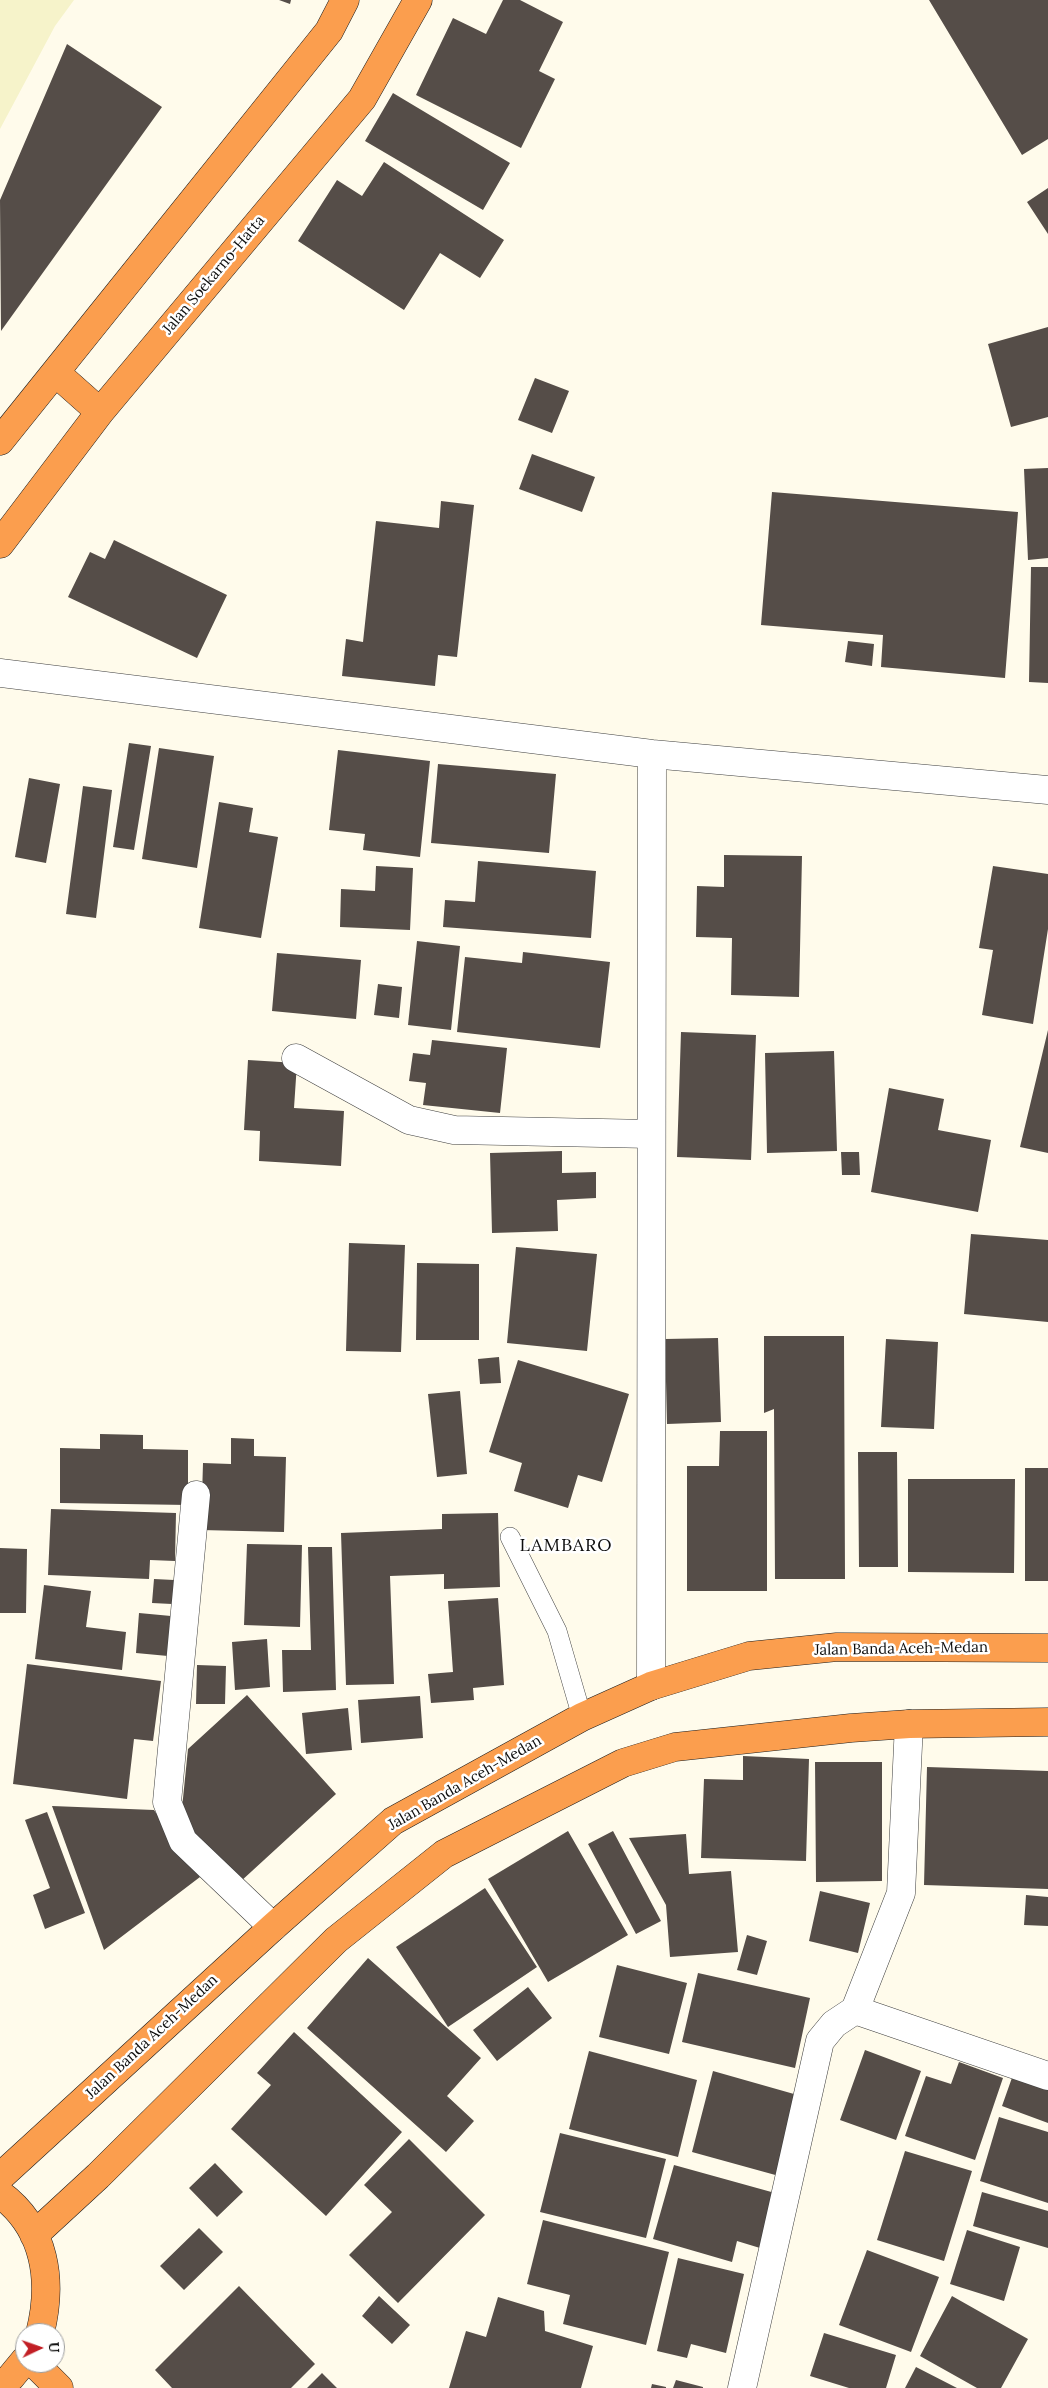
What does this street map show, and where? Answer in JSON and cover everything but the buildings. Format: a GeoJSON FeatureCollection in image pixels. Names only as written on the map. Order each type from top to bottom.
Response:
{"type":"FeatureCollection","features":[{"type":"Feature","properties":{"kind":"highway"},"geometry":{"type":"LineString","coordinates":[[0,441],[329,31],[345,0]]}},
{"type":"Feature","properties":{"kind":"highway","name":"Jalan Soekarno-Hatta"},"geometry":{"type":"LineString","coordinates":[[0,544],[100,412],[362,99],[418,0]]}},
{"type":"Feature","properties":{"kind":"highway"},"geometry":{"type":"LineString","coordinates":[[56,373],[100,412]]}},
{"type":"Feature","properties":{"kind":"highway","name":"Jalan Banda Aceh-Medan"},"geometry":{"type":"LineString","coordinates":[[0,2177],[273,1927],[393,1821],[582,1717],[651,1686],[749,1656],[837,1647],[1048,1648]]}},
{"type":"Feature","properties":{"kind":"highway"},"geometry":{"type":"LineString","coordinates":[[34,2235],[98,2176],[336,1940],[444,1854],[623,1763],[675,1747],[851,1728],[909,1724],[1048,1722]]}},
{"type":"Feature","properties":{"kind":"highway"},"geometry":{"type":"LineString","coordinates":[[0,2194],[22,2216],[34,2235],[44,2258],[48,2284],[46,2309],[42,2323]]}},
{"type":"Feature","properties":{"kind":"highway"},"geometry":{"type":"LineString","coordinates":[[0,2386],[15,2372]]}},
{"type":"Feature","properties":{"kind":"highway"},"geometry":{"type":"LineString","coordinates":[[44,2373],[59,2388]]}},
{"type":"Feature","properties":{"kind":"street"},"geometry":{"type":"LineString","coordinates":[[0,673],[652,754],[1048,790]]}},
{"type":"Feature","properties":{"kind":"street"},"geometry":{"type":"LineString","coordinates":[[651,1686],[652,754]]}},
{"type":"Feature","properties":{"kind":"street"},"geometry":{"type":"LineString","coordinates":[[296,1058],[410,1120],[454,1130],[652,1134]]}},
{"type":"Feature","properties":{"kind":"street"},"geometry":{"type":"LineString","coordinates":[[196,1495],[167,1802],[183,1842],[273,1927]]}},
{"type":"Feature","properties":{"kind":"street"},"geometry":{"type":"LineString","coordinates":[[742,2388],[820,2041],[834,2024],[855,2010],[901,1893],[909,1724]]}},
{"type":"Feature","properties":{"kind":"street"},"geometry":{"type":"LineString","coordinates":[[855,2010],[1048,2076]]}},
{"type":"Feature","properties":{"kind":"lane"},"geometry":{"type":"LineString","coordinates":[[510,1537],[557,1631],[582,1717]]}},
{"type":"Feature","properties":{"kind":"shaded area"},"geometry":{"type":"Polygon","coordinates":[[[0,0],[74,0],[55,26],[0,129],[0,0]]]}},
{"type":"Feature","properties":{"kind":"district","name":"LAMBARO"},"geometry":{"type":"Point","coordinates":[566,1546]}}]}
